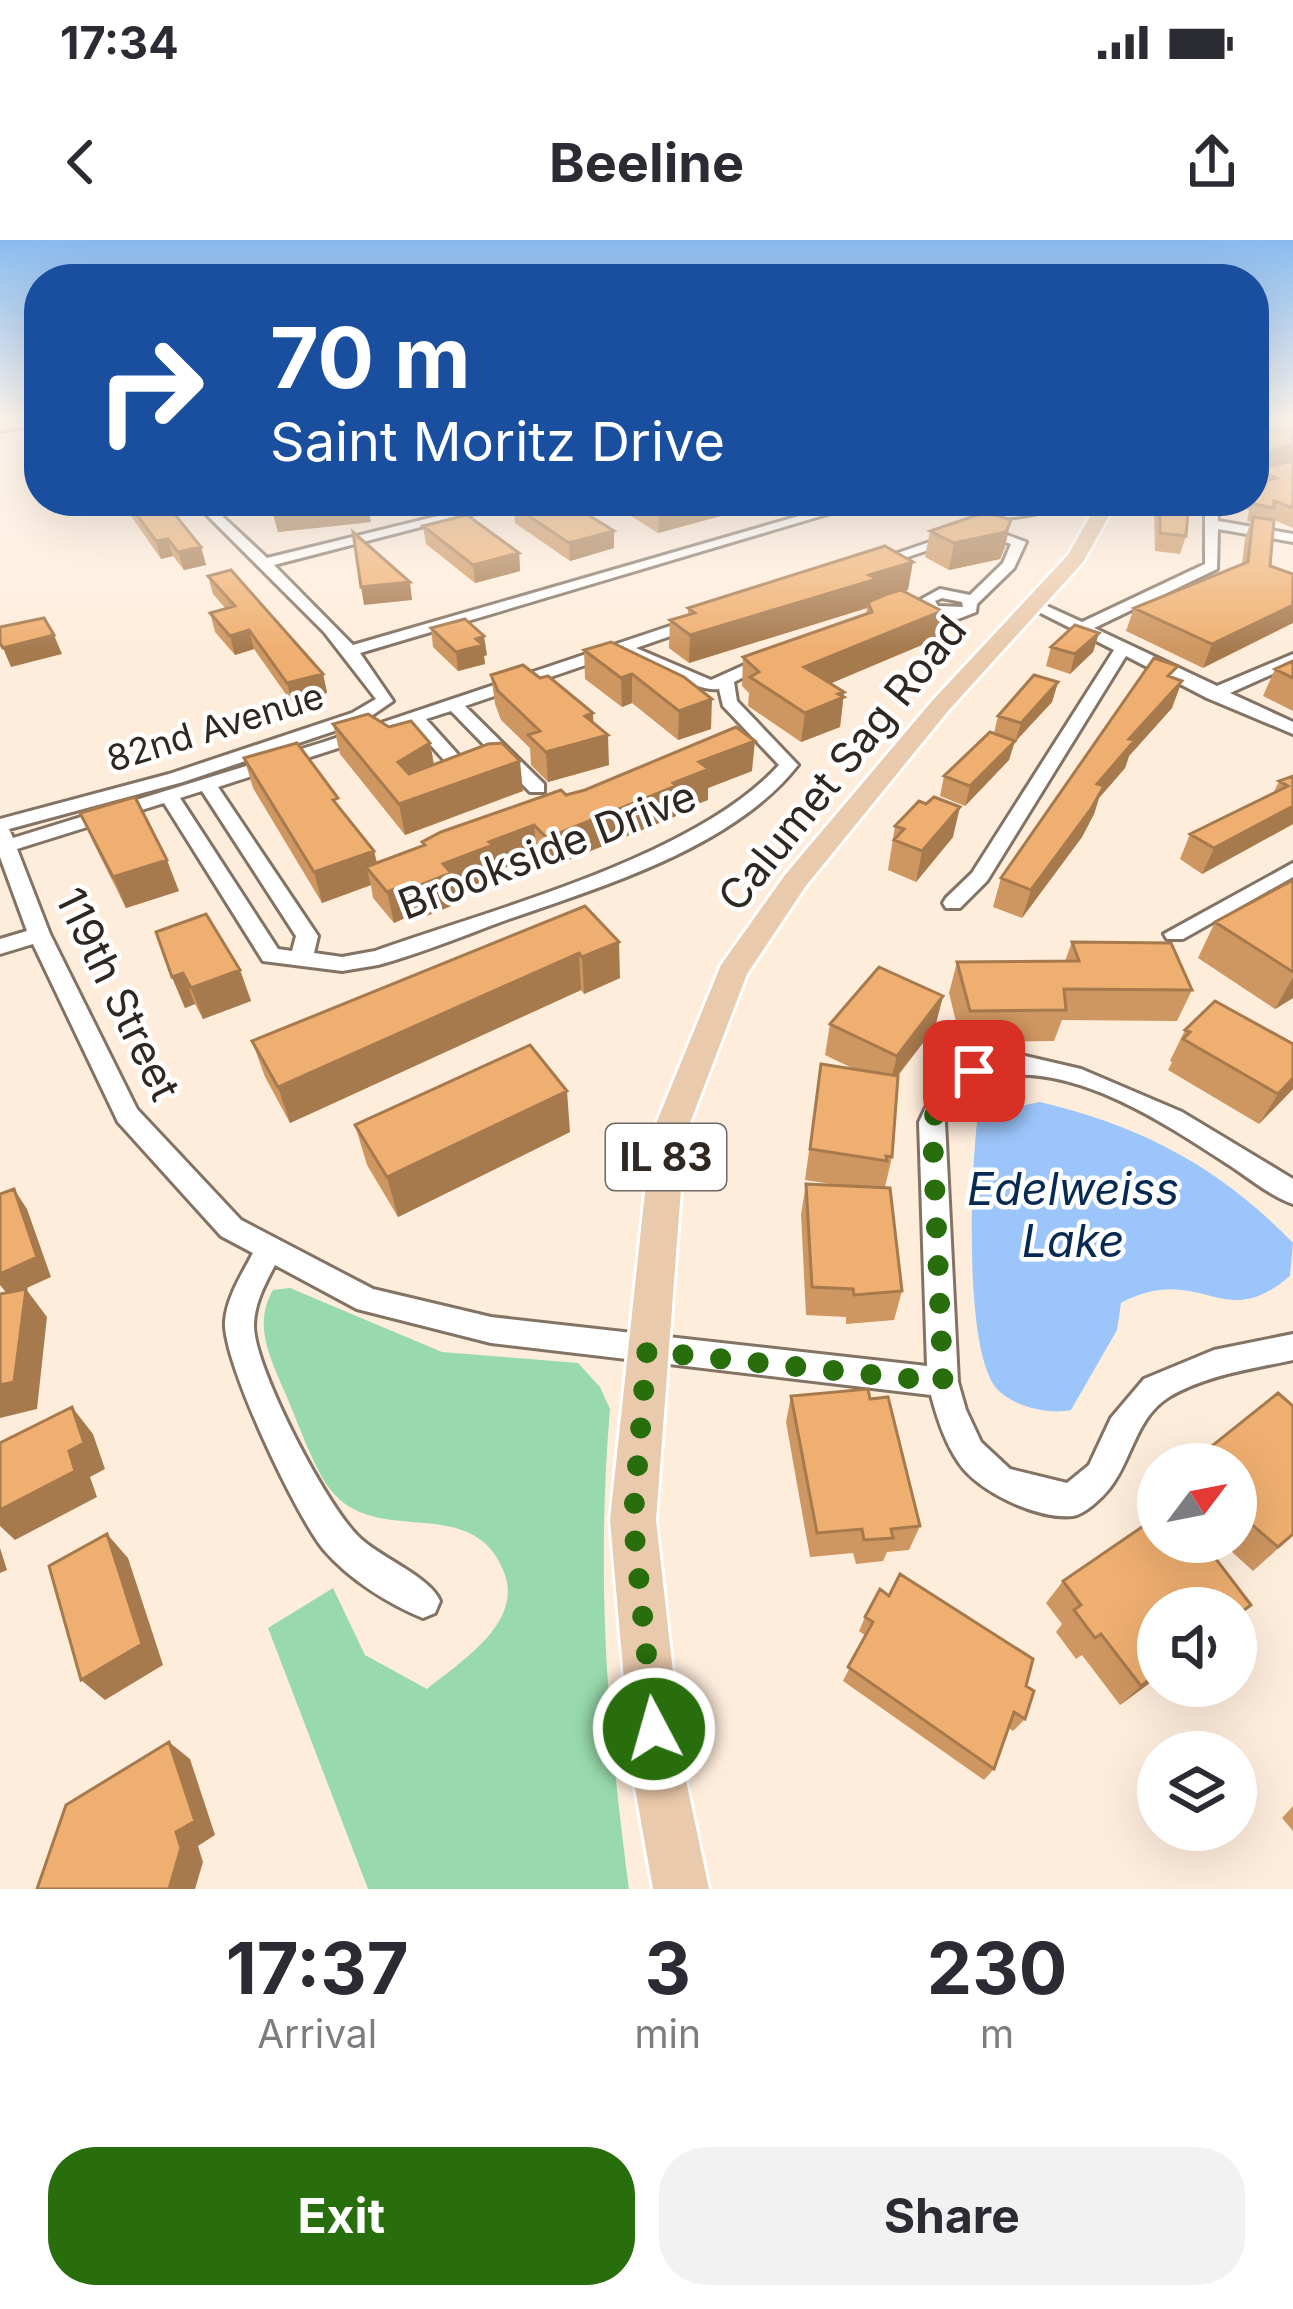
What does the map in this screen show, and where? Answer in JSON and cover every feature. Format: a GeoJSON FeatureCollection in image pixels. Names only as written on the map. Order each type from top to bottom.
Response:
{"type":"FeatureCollection","features":[{"type":"Feature","properties":{"kind":"main road","name":"Calumet Sag Road"},"geometry":{"type":"LineString","coordinates":[[681,1889],[658,1771],[633,1520],[668,1136],[732,972],[795,881],[1076,558],[1100,516]]}},
{"type":"Feature","properties":{"kind":"street"},"geometry":{"type":"LineString","coordinates":[[214,516],[348,651],[813,516]]}},
{"type":"Feature","properties":{"kind":"street"},"geometry":{"type":"LineString","coordinates":[[262,564],[455,516]]}},
{"type":"Feature","properties":{"kind":"street"},"geometry":{"type":"LineString","coordinates":[[1080,629],[1212,566],[1213,516]]}},
{"type":"Feature","properties":{"kind":"street"},"geometry":{"type":"LineString","coordinates":[[1214,524],[1293,538]]}},
{"type":"Feature","properties":{"kind":"street"},"geometry":{"type":"LineString","coordinates":[[849,572],[979,529],[1019,542],[1009,565],[971,602],[971,609],[949,614],[920,603]]}},
{"type":"Feature","properties":{"kind":"street"},"geometry":{"type":"LineString","coordinates":[[1033,605],[1293,729]]}},
{"type":"Feature","properties":{"kind":"street"},"geometry":{"type":"LineString","coordinates":[[2,834],[169,796],[718,615]]}},
{"type":"Feature","properties":{"kind":"street"},"geometry":{"type":"LineString","coordinates":[[617,650],[640,653],[696,683],[726,681],[798,647]]}},
{"type":"Feature","properties":{"kind":"street"},"geometry":{"type":"LineString","coordinates":[[953,903],[980,877],[1122,650]]}},
{"type":"Feature","properties":{"kind":"street","name":"82nd Avenue"},"geometry":{"type":"LineString","coordinates":[[2,834],[358,717],[386,701],[380,686],[348,651]]}},
{"type":"Feature","properties":{"kind":"street"},"geometry":{"type":"LineString","coordinates":[[1213,694],[1293,658]]}},
{"type":"Feature","properties":{"kind":"street","name":"Brookside Drive"},"geometry":{"type":"LineString","coordinates":[[301,962],[378,958],[649,856],[733,818],[780,782],[789,765],[729,702],[726,681]]}},
{"type":"Feature","properties":{"kind":"street"},"geometry":{"type":"LineString","coordinates":[[454,704],[537,788]]}},
{"type":"Feature","properties":{"kind":"street"},"geometry":{"type":"LineString","coordinates":[[415,717],[462,769],[435,787]]}},
{"type":"Feature","properties":{"kind":"street"},"geometry":{"type":"LineString","coordinates":[[457,761],[497,748]]}},
{"type":"Feature","properties":{"kind":"street"},"geometry":{"type":"LineString","coordinates":[[169,796],[271,956],[301,962],[307,936],[207,784]]}},
{"type":"Feature","properties":{"kind":"street","name":"119th Street"},"geometry":{"type":"LineString","coordinates":[[2,834],[40,934],[127,1115],[231,1228],[367,1300],[491,1330],[943,1382]]}},
{"type":"Feature","properties":{"kind":"street"},"geometry":{"type":"LineString","coordinates":[[1175,934],[1293,869]]}},
{"type":"Feature","properties":{"kind":"street"},"geometry":{"type":"LineString","coordinates":[[0,947],[40,934]]}},
{"type":"Feature","properties":{"kind":"street"},"geometry":{"type":"LineString","coordinates":[[1293,1193],[1125,1091],[1031,1065],[974,1071],[944,1090],[932,1122],[943,1382],[968,1453],[992,1479],[1029,1495],[1072,1500],[1100,1475],[1122,1428],[1156,1389],[1214,1364],[1293,1347]]}},
{"type":"Feature","properties":{"kind":"street"},"geometry":{"type":"LineString","coordinates":[[271,1248],[248,1294],[239,1333],[264,1393],[330,1532],[371,1572],[423,1601]]}},
{"type":"Feature","properties":{"kind":"green space"},"geometry":{"type":"Polygon","coordinates":[[[290,1288],[442,1352],[578,1363],[600,1387],[610,1409],[604,1531],[606,1649],[629,1889],[368,1889],[268,1628],[333,1588],[365,1655],[427,1689],[484,1641],[504,1610],[508,1593],[505,1575],[491,1550],[473,1535],[451,1527],[377,1517],[354,1509],[334,1494],[305,1442],[265,1338],[264,1314],[273,1290],[290,1288]]]}},
{"type":"Feature","properties":{"kind":"water","name":"Edelweiss Lake"},"geometry":{"type":"Polygon","coordinates":[[[1040,1102],[1112,1123],[1177,1153],[1237,1192],[1293,1243],[1290,1276],[1246,1299],[1171,1289],[1121,1303],[1117,1330],[1071,1410],[1062,1411],[1021,1405],[996,1388],[985,1366],[974,1297],[972,1213],[978,1114],[1040,1102]]]}},
{"type":"Feature","properties":{"kind":"building"},"geometry":{"type":"Polygon","coordinates":[[[1269,497],[1293,497],[1293,508],[1274,501],[1274,508],[1269,507],[1269,497]]]}},
{"type":"Feature","properties":{"kind":"building"},"geometry":{"type":"Polygon","coordinates":[[[138,516],[176,516],[201,547],[178,552],[168,539],[156,541],[138,516]]]}},
{"type":"Feature","properties":{"kind":"building"},"geometry":{"type":"Polygon","coordinates":[[[468,516],[519,553],[473,565],[423,526],[468,516]]]}},
{"type":"Feature","properties":{"kind":"building"},"geometry":{"type":"Polygon","coordinates":[[[529,516],[590,516],[614,531],[569,543],[529,516]]]}},
{"type":"Feature","properties":{"kind":"building"},"geometry":{"type":"Polygon","coordinates":[[[974,516],[1011,520],[1006,532],[954,543],[930,531],[974,516]]]}},
{"type":"Feature","properties":{"kind":"building"},"geometry":{"type":"Polygon","coordinates":[[[1160,516],[1188,516],[1186,536],[1160,533],[1160,516]]]}},
{"type":"Feature","properties":{"kind":"building"},"geometry":{"type":"Polygon","coordinates":[[[1253,517],[1274,520],[1270,566],[1293,574],[1293,605],[1212,644],[1134,608],[1248,562],[1253,517]]]}},
{"type":"Feature","properties":{"kind":"building"},"geometry":{"type":"Polygon","coordinates":[[[353,532],[410,582],[361,587],[353,532]]]}},
{"type":"Feature","properties":{"kind":"building"},"geometry":{"type":"Polygon","coordinates":[[[885,546],[913,562],[869,575],[877,579],[690,635],[670,620],[695,613],[688,608],[885,546]]]}},
{"type":"Feature","properties":{"kind":"building"},"geometry":{"type":"Polygon","coordinates":[[[231,570],[323,674],[287,683],[249,630],[230,636],[210,613],[235,606],[208,576],[231,570]]]}},
{"type":"Feature","properties":{"kind":"building"},"geometry":{"type":"Polygon","coordinates":[[[901,590],[942,611],[804,667],[844,692],[838,694],[844,697],[805,713],[750,677],[759,672],[743,657],[872,612],[868,602],[901,590]]]}},
{"type":"Feature","properties":{"kind":"building"},"geometry":{"type":"Polygon","coordinates":[[[44,618],[54,635],[3,648],[0,627],[44,618]]]}},
{"type":"Feature","properties":{"kind":"building"},"geometry":{"type":"Polygon","coordinates":[[[465,619],[484,636],[476,639],[483,645],[456,652],[431,628],[465,619]]]}},
{"type":"Feature","properties":{"kind":"building"},"geometry":{"type":"Polygon","coordinates":[[[1075,625],[1099,633],[1075,654],[1051,647],[1075,625]]]}},
{"type":"Feature","properties":{"kind":"building"},"geometry":{"type":"Polygon","coordinates":[[[611,642],[684,677],[712,699],[679,711],[632,674],[621,678],[584,650],[611,642]]]}},
{"type":"Feature","properties":{"kind":"building"},"geometry":{"type":"Polygon","coordinates":[[[1154,658],[1178,666],[1168,676],[1182,681],[1129,739],[1135,740],[1097,784],[1104,786],[1091,809],[1031,890],[1001,878],[1154,658]]]}},
{"type":"Feature","properties":{"kind":"building"},"geometry":{"type":"Polygon","coordinates":[[[1293,661],[1293,678],[1275,669],[1293,661]]]}},
{"type":"Feature","properties":{"kind":"building"},"geometry":{"type":"Polygon","coordinates":[[[523,665],[540,678],[548,676],[593,713],[585,716],[608,735],[546,752],[528,735],[540,731],[498,691],[491,675],[523,665]]]}},
{"type":"Feature","properties":{"kind":"building"},"geometry":{"type":"Polygon","coordinates":[[[1034,675],[1058,682],[1021,723],[998,716],[1034,675]]]}},
{"type":"Feature","properties":{"kind":"building"},"geometry":{"type":"Polygon","coordinates":[[[368,714],[389,727],[411,721],[430,743],[398,762],[409,774],[488,744],[502,743],[520,761],[399,804],[333,724],[368,714]]]}},
{"type":"Feature","properties":{"kind":"building"},"geometry":{"type":"Polygon","coordinates":[[[736,727],[755,741],[699,762],[709,769],[673,783],[676,786],[547,838],[534,825],[443,864],[451,873],[403,892],[399,887],[387,892],[366,867],[425,845],[422,842],[441,832],[561,790],[566,795],[585,790],[736,727]]]}},
{"type":"Feature","properties":{"kind":"building"},"geometry":{"type":"Polygon","coordinates":[[[990,732],[1015,741],[970,786],[944,776],[990,732]]]}},
{"type":"Feature","properties":{"kind":"building"},"geometry":{"type":"Polygon","coordinates":[[[297,743],[338,798],[333,800],[374,851],[314,872],[244,758],[297,743]]]}},
{"type":"Feature","properties":{"kind":"building"},"geometry":{"type":"Polygon","coordinates":[[[1293,776],[1293,806],[1214,848],[1190,834],[1288,786],[1279,781],[1293,776]]]}},
{"type":"Feature","properties":{"kind":"building"},"geometry":{"type":"Polygon","coordinates":[[[135,797],[167,860],[113,877],[80,813],[135,797]]]}},
{"type":"Feature","properties":{"kind":"building"},"geometry":{"type":"Polygon","coordinates":[[[934,797],[960,807],[922,851],[894,840],[904,829],[895,826],[919,801],[926,804],[934,797]]]}},
{"type":"Feature","properties":{"kind":"building"},"geometry":{"type":"Polygon","coordinates":[[[1293,880],[1293,972],[1215,922],[1293,880]]]}},
{"type":"Feature","properties":{"kind":"building"},"geometry":{"type":"Polygon","coordinates":[[[585,906],[619,942],[582,957],[579,953],[278,1087],[252,1041],[585,906]]]}},
{"type":"Feature","properties":{"kind":"building"},"geometry":{"type":"Polygon","coordinates":[[[206,914],[240,970],[191,988],[183,973],[172,977],[156,932],[206,914]]]}},
{"type":"Feature","properties":{"kind":"building"},"geometry":{"type":"Polygon","coordinates":[[[1072,942],[1171,943],[1192,990],[1064,989],[1066,1010],[970,1011],[957,962],[1079,961],[1072,942]]]}},
{"type":"Feature","properties":{"kind":"building"},"geometry":{"type":"Polygon","coordinates":[[[879,967],[943,996],[897,1056],[830,1024],[879,967]]]}},
{"type":"Feature","properties":{"kind":"building"},"geometry":{"type":"Polygon","coordinates":[[[1215,1001],[1293,1044],[1293,1078],[1278,1094],[1183,1039],[1190,1032],[1185,1030],[1215,1001]]]}},
{"type":"Feature","properties":{"kind":"building"},"geometry":{"type":"Polygon","coordinates":[[[530,1045],[567,1091],[387,1177],[355,1125],[530,1045]]]}},
{"type":"Feature","properties":{"kind":"building"},"geometry":{"type":"Polygon","coordinates":[[[821,1064],[898,1076],[892,1157],[886,1156],[887,1161],[810,1149],[821,1064]]]}},
{"type":"Feature","properties":{"kind":"building"},"geometry":{"type":"Polygon","coordinates":[[[806,1184],[890,1188],[902,1291],[854,1295],[853,1289],[812,1287],[806,1184]]]}},
{"type":"Feature","properties":{"kind":"building"},"geometry":{"type":"Polygon","coordinates":[[[14,1189],[37,1257],[0,1274],[0,1194],[14,1189]]]}},
{"type":"Feature","properties":{"kind":"building"},"geometry":{"type":"Polygon","coordinates":[[[26,1289],[14,1382],[0,1385],[0,1294],[26,1289]]]}},
{"type":"Feature","properties":{"kind":"building"},"geometry":{"type":"Polygon","coordinates":[[[868,1389],[870,1399],[888,1397],[920,1526],[891,1529],[893,1538],[864,1540],[862,1529],[817,1533],[791,1396],[868,1389]]]}},
{"type":"Feature","properties":{"kind":"building"},"geometry":{"type":"Polygon","coordinates":[[[1278,1393],[1293,1406],[1293,1534],[1278,1547],[1257,1529],[1257,1443],[1216,1443],[1278,1393]]]}},
{"type":"Feature","properties":{"kind":"building"},"geometry":{"type":"Polygon","coordinates":[[[72,1407],[84,1443],[69,1451],[75,1471],[0,1510],[0,1443],[72,1407]]]}},
{"type":"Feature","properties":{"kind":"building"},"geometry":{"type":"Polygon","coordinates":[[[1137,1530],[1137,1563],[1219,1563],[1237,1587],[1137,1587],[1137,1681],[1101,1634],[1095,1638],[1074,1610],[1081,1605],[1063,1581],[1137,1530]]]}},
{"type":"Feature","properties":{"kind":"building"},"geometry":{"type":"Polygon","coordinates":[[[107,1534],[142,1644],[81,1680],[49,1566],[107,1534]]]}},
{"type":"Feature","properties":{"kind":"building"},"geometry":{"type":"Polygon","coordinates":[[[900,1574],[1033,1659],[1026,1686],[1034,1691],[1025,1719],[1014,1712],[994,1769],[848,1667],[873,1622],[865,1617],[880,1589],[889,1596],[900,1574]]]}},
{"type":"Feature","properties":{"kind":"building"},"geometry":{"type":"Polygon","coordinates":[[[169,1742],[195,1821],[176,1832],[181,1848],[169,1889],[37,1889],[66,1805],[169,1742]]]}},
{"type":"Feature","properties":{"kind":"route"},"geometry":{"type":"LineString","coordinates":[[654,1729],[633,1520],[647,1351],[943,1382],[932,1122],[944,1090],[974,1071]]}}]}
